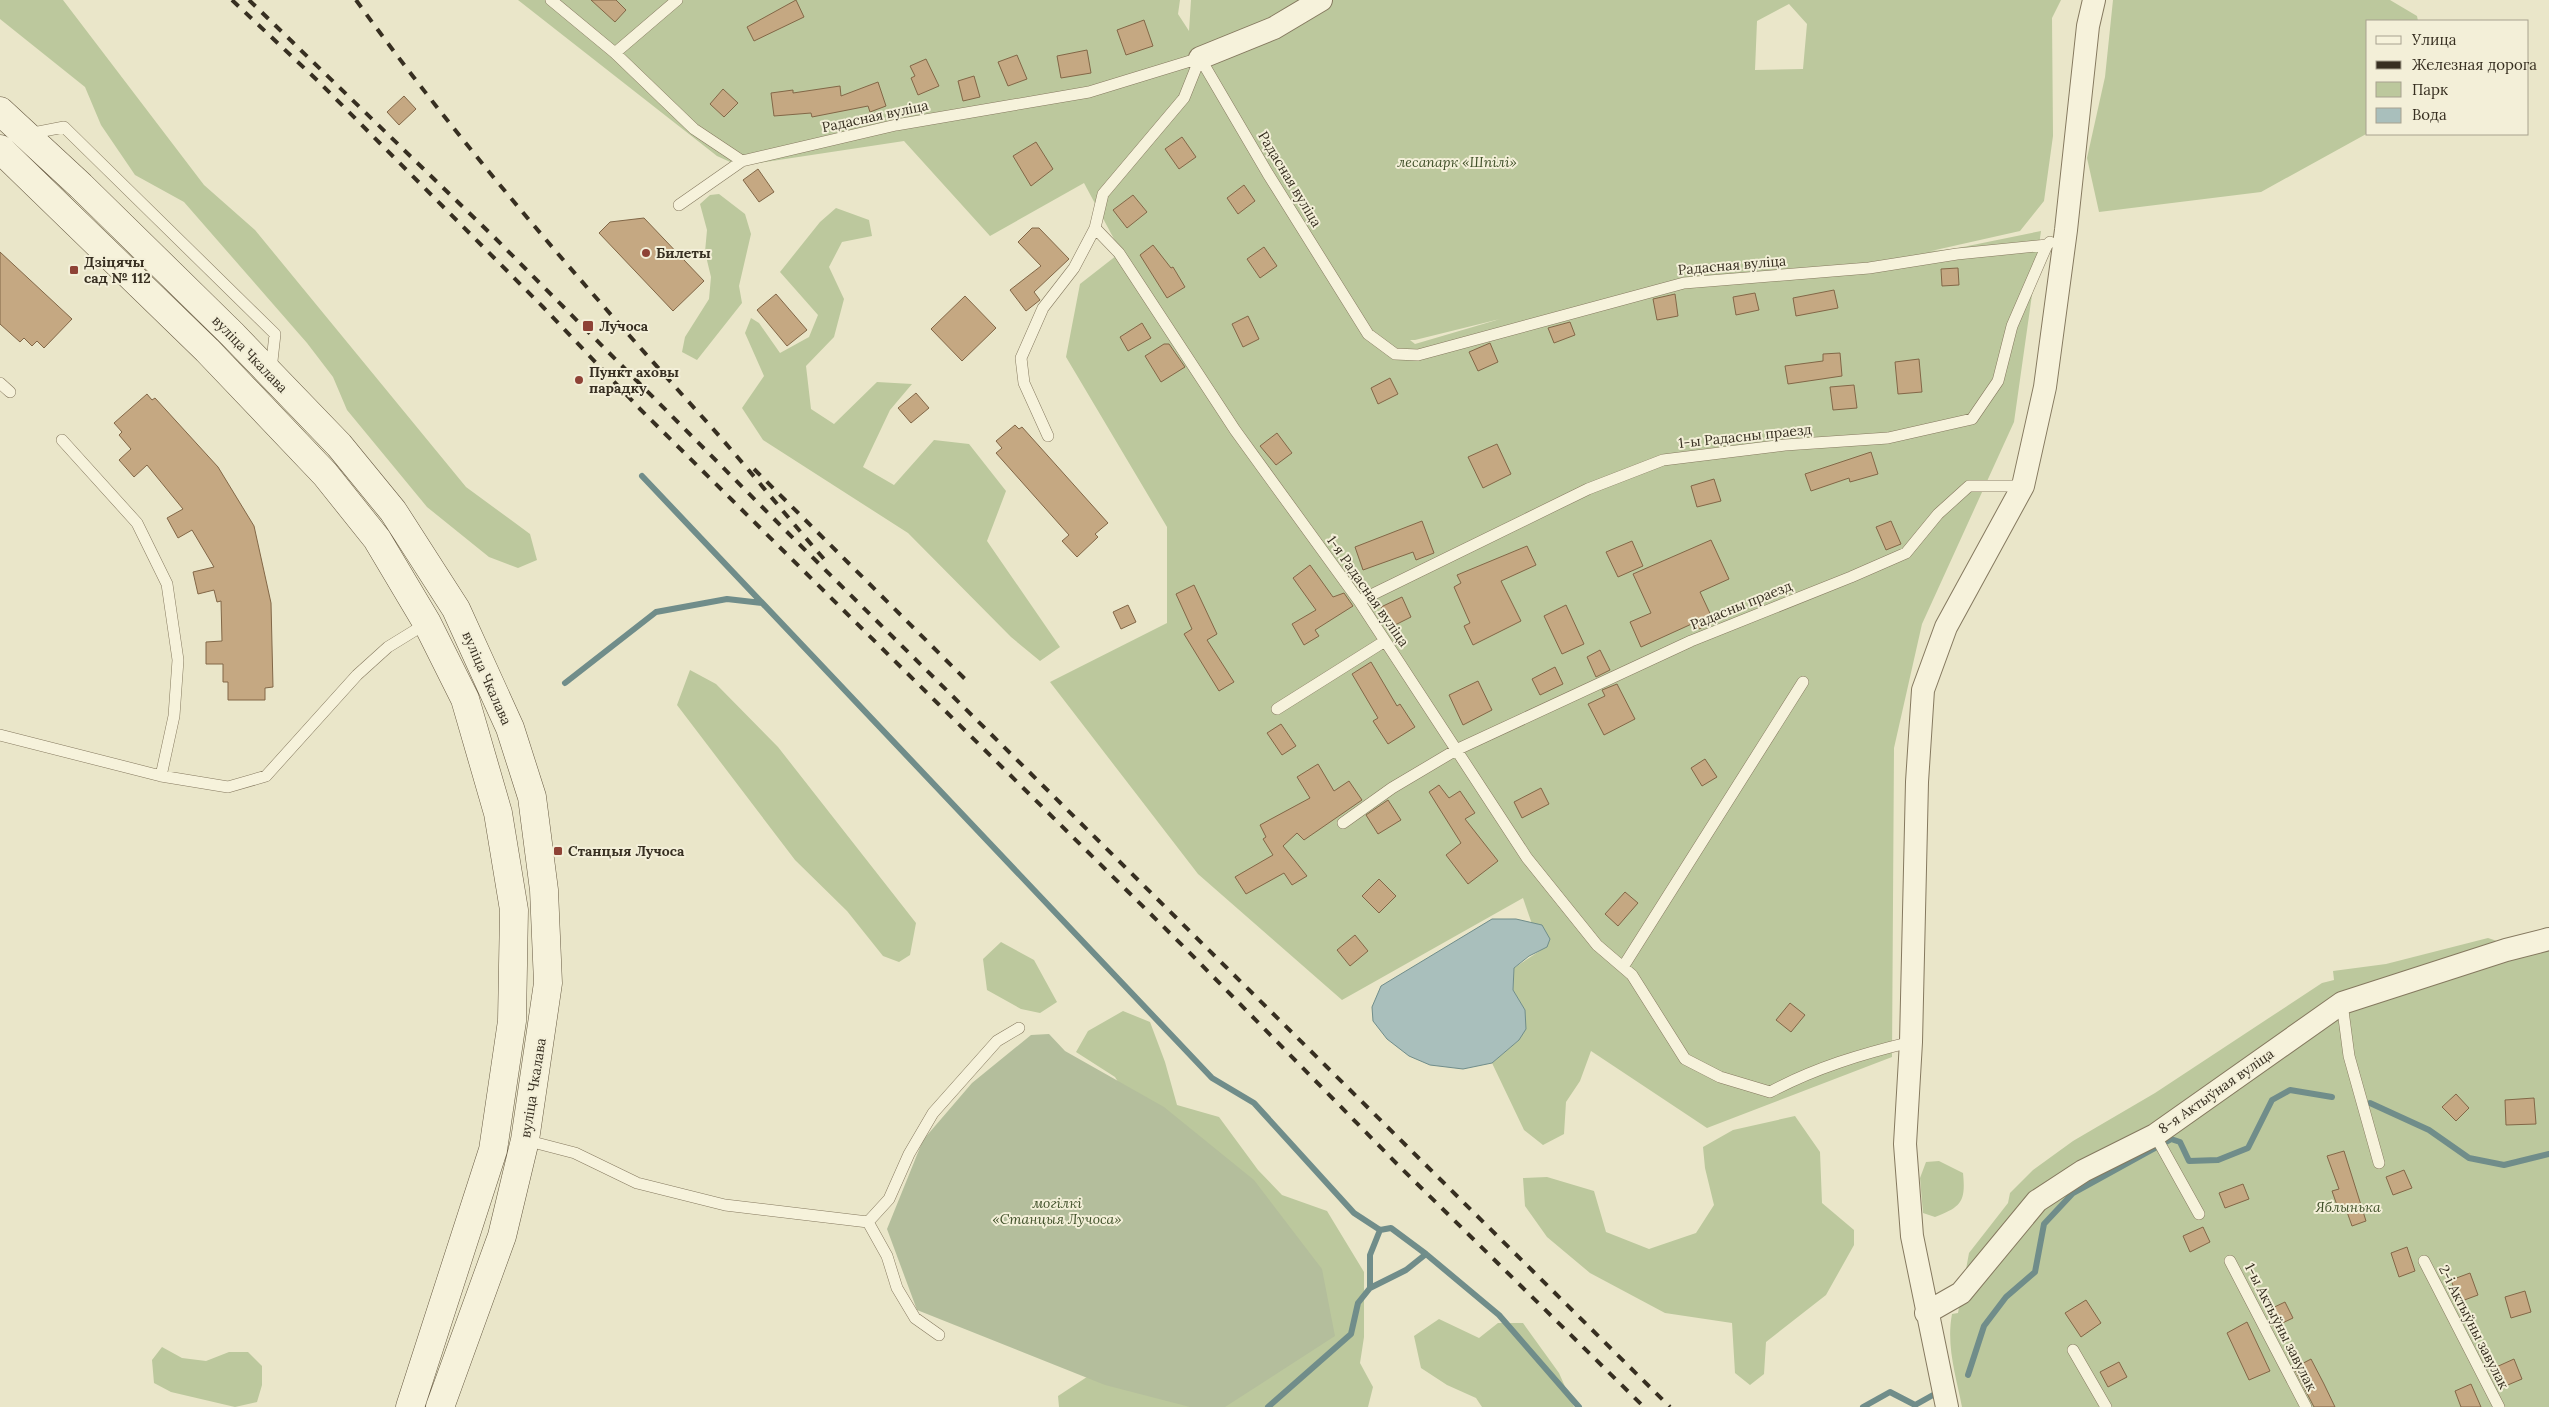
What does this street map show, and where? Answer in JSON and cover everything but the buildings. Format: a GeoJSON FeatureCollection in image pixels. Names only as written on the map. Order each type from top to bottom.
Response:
{"type":"FeatureCollection","features":[{"type":"Feature","properties":{"kind":"main road","name":"вуліца Чкалава"},"geometry":{"type":"LineString","coordinates":[[0,111],[231,333],[339,445],[392,511],[456,609],[510,728],[532,797],[542,872],[548,983],[524,1140],[502,1236],[440,1407]]}},
{"type":"Feature","properties":{"kind":"main road","name":"вуліца Чкалава"},"geometry":{"type":"LineString","coordinates":[[0,149],[207,350],[326,474],[377,539],[427,623],[465,700],[498,813],[514,910],[512,1022],[493,1150],[410,1407]]}},
{"type":"Feature","properties":{"kind":"street"},"geometry":{"type":"LineString","coordinates":[[1200,58],[1274,28],[1321,0]]}},
{"type":"Feature","properties":{"kind":"street"},"geometry":{"type":"LineString","coordinates":[[1947,1407],[1926,1313],[1912,1236],[1905,1144],[1911,1042],[1917,782],[1923,690],[1946,627],[2023,486],[2045,388],[2066,230],[2088,26],[2094,0]]}},
{"type":"Feature","properties":{"kind":"street"},"geometry":{"type":"LineString","coordinates":[[427,623],[456,609]]}},
{"type":"Feature","properties":{"kind":"street","name":"8-я Актыўная вуліца"},"geometry":{"type":"LineString","coordinates":[[1926,1313],[1961,1293],[2037,1201],[2083,1171],[2156,1137],[2342,1003],[2506,950],[2549,939]]}},
{"type":"Feature","properties":{"kind":"lane"},"geometry":{"type":"LineString","coordinates":[[551,0],[615,53],[694,129],[742,161],[679,205]]}},
{"type":"Feature","properties":{"kind":"lane"},"geometry":{"type":"LineString","coordinates":[[615,53],[677,0]]}},
{"type":"Feature","properties":{"kind":"lane"},"geometry":{"type":"LineString","coordinates":[[1048,436],[1024,383],[1022,358],[1043,308],[1074,268],[1095,228],[1103,194],[1184,98],[1200,58]]}},
{"type":"Feature","properties":{"kind":"lane","name":"Радасная вуліца"},"geometry":{"type":"LineString","coordinates":[[742,161],[896,125],[1089,92],[1200,58],[1268,174],[1368,334],[1395,354],[1418,355],[1684,283],[1869,268],[1957,254],[2047,245]]}},
{"type":"Feature","properties":{"kind":"lane","name":"1-я Радасная вуліца"},"geometry":{"type":"LineString","coordinates":[[1095,228],[1119,253],[1235,430],[1359,602],[1528,858],[1597,945],[1632,975],[1685,1059],[1720,1077],[1770,1092],[1800,1076],[1849,1058],[1911,1042]]}},
{"type":"Feature","properties":{"kind":"lane"},"geometry":{"type":"LineString","coordinates":[[2047,245],[2066,230]]}},
{"type":"Feature","properties":{"kind":"lane","name":"1-ы Радасны праезд"},"geometry":{"type":"LineString","coordinates":[[1359,602],[1588,489],[1664,460],[1785,445],[1888,438],[1972,419],[1998,381],[2012,326],[2047,245]]}},
{"type":"Feature","properties":{"kind":"lane"},"geometry":{"type":"LineString","coordinates":[[0,383],[10,392]]}},
{"type":"Feature","properties":{"kind":"lane"},"geometry":{"type":"LineString","coordinates":[[62,440],[137,523],[167,584],[178,660],[174,716],[161,776]]}},
{"type":"Feature","properties":{"kind":"lane","name":"Радасны праезд"},"geometry":{"type":"LineString","coordinates":[[1343,823],[1392,788],[1456,750],[1692,641],[1851,578],[1906,553],[1938,514],[1969,486],[2023,486]]}},
{"type":"Feature","properties":{"kind":"lane"},"geometry":{"type":"LineString","coordinates":[[0,735],[161,776],[228,787],[266,776],[357,675],[388,647],[427,623]]}},
{"type":"Feature","properties":{"kind":"lane"},"geometry":{"type":"LineString","coordinates":[[1277,709],[1385,641]]}},
{"type":"Feature","properties":{"kind":"lane"},"geometry":{"type":"LineString","coordinates":[[1623,967],[1804,682]]}},
{"type":"Feature","properties":{"kind":"lane"},"geometry":{"type":"LineString","coordinates":[[2342,1003],[2349,1056],[2380,1163]]}},
{"type":"Feature","properties":{"kind":"lane"},"geometry":{"type":"LineString","coordinates":[[868,1222],[889,1199],[909,1154],[933,1113],[997,1041],[1019,1028]]}},
{"type":"Feature","properties":{"kind":"lane"},"geometry":{"type":"LineString","coordinates":[[2156,1137],[2198,1214]]}},
{"type":"Feature","properties":{"kind":"lane"},"geometry":{"type":"LineString","coordinates":[[524,1140],[575,1153],[637,1184],[725,1205],[868,1222]]}},
{"type":"Feature","properties":{"kind":"lane"},"geometry":{"type":"LineString","coordinates":[[868,1222],[887,1256],[897,1288],[915,1318],[939,1335]]}},
{"type":"Feature","properties":{"kind":"lane","name":"1-ы Актыўны завулак"},"geometry":{"type":"LineString","coordinates":[[2230,1261],[2306,1407]]}},
{"type":"Feature","properties":{"kind":"lane","name":"2-і Актыўны завулак"},"geometry":{"type":"LineString","coordinates":[[2424,1262],[2499,1407]]}},
{"type":"Feature","properties":{"kind":"lane"},"geometry":{"type":"LineString","coordinates":[[2073,1350],[2106,1407]]}},
{"type":"Feature","properties":{"kind":"green space"},"geometry":{"type":"Polygon","coordinates":[[[0,0],[63,0],[204,185],[255,230],[466,487],[530,534],[537,560],[518,568],[489,557],[427,507],[347,410],[333,377],[307,343],[184,202],[135,175],[101,125],[85,87],[0,19],[0,0]]]}},
{"type":"Feature","properties":{"kind":"green space","name":"лесапарк «Шпілі»"},"geometry":{"type":"Polygon","coordinates":[[[518,0],[1180,0],[1178,14],[1189,31],[1191,0],[2061,0],[2052,18],[2053,136],[2044,201],[2020,231],[1931,251],[1953,249],[2041,231],[2014,422],[1922,624],[1894,748],[1892,1057],[1707,1128],[1591,1051],[1580,1081],[1566,1102],[1564,1134],[1543,1145],[1524,1130],[1492,1063],[1519,1040],[1525,1010],[1513,990],[1514,968],[1541,950],[1523,898],[1342,1000],[1198,874],[1050,682],[1167,623],[1167,527],[1066,357],[1080,284],[1121,252],[1084,183],[990,236],[904,141],[739,166],[717,156],[518,0]],[[1789,4],[1757,21],[1755,70],[1803,69],[1807,24],[1789,4]],[[1500,319],[1415,340],[1410,340],[1415,344],[1500,319]]]}},
{"type":"Feature","properties":{"kind":"green space"},"geometry":{"type":"Polygon","coordinates":[[[2113,0],[2390,0],[2417,16],[2418,20],[2366,20],[2366,134],[2261,192],[2099,212],[2087,158],[2105,77],[2113,0]]]}},
{"type":"Feature","properties":{"kind":"green space"},"geometry":{"type":"Polygon","coordinates":[[[719,194],[745,214],[751,234],[739,286],[742,303],[697,360],[682,352],[685,337],[709,299],[711,277],[705,252],[707,230],[700,204],[710,195],[719,194]]]}},
{"type":"Feature","properties":{"kind":"green space"},"geometry":{"type":"Polygon","coordinates":[[[836,208],[869,220],[872,236],[842,242],[829,267],[844,299],[834,337],[806,366],[811,409],[834,424],[877,382],[912,384],[890,410],[863,467],[894,485],[934,440],[969,444],[1006,491],[987,541],[1060,647],[1040,661],[1011,637],[908,533],[763,440],[742,408],[764,376],[745,333],[751,318],[759,323],[780,353],[809,337],[818,315],[780,272],[820,222],[836,208]]]}},
{"type":"Feature","properties":{"kind":"green space"},"geometry":{"type":"Polygon","coordinates":[[[690,670],[716,684],[778,747],[916,923],[910,955],[899,962],[883,956],[847,911],[795,860],[677,705],[690,670]]]}},
{"type":"Feature","properties":{"kind":"green space","name":"Яблынька"},"geometry":{"type":"Polygon","coordinates":[[[2549,928],[2549,1407],[1962,1407],[1952,1361],[1950,1326],[1952,1314],[1958,1313],[1969,1253],[2008,1203],[2010,1193],[2033,1170],[2073,1141],[2155,1093],[2322,983],[2334,980],[2333,971],[2386,964],[2488,938],[2497,941],[2549,928]]]}},
{"type":"Feature","properties":{"kind":"green space"},"geometry":{"type":"Polygon","coordinates":[[[1001,942],[1034,960],[1057,1002],[1040,1013],[1021,1009],[987,990],[983,959],[1001,942]]]}},
{"type":"Feature","properties":{"kind":"green space"},"geometry":{"type":"Polygon","coordinates":[[[1123,1011],[1150,1022],[1165,1062],[1177,1105],[1219,1117],[1258,1170],[1282,1195],[1327,1211],[1364,1272],[1364,1337],[1360,1363],[1373,1387],[1368,1407],[1059,1407],[1058,1396],[1128,1350],[1152,1137],[1115,1077],[1076,1052],[1088,1031],[1123,1011]]]}},
{"type":"Feature","properties":{"kind":"green space","name":"могілкі «Станцыя Лучоса»"},"geometry":{"type":"Polygon","coordinates":[[[1049,1034],[1065,1051],[1164,1107],[1254,1180],[1322,1269],[1335,1336],[1225,1407],[1190,1407],[1105,1385],[917,1310],[887,1229],[923,1140],[972,1083],[1031,1035],[1049,1034]]]}},
{"type":"Feature","properties":{"kind":"green space"},"geometry":{"type":"Polygon","coordinates":[[[1795,1116],[1820,1152],[1822,1203],[1854,1230],[1854,1245],[1826,1295],[1766,1342],[1764,1374],[1750,1385],[1735,1373],[1732,1323],[1665,1313],[1590,1273],[1547,1237],[1525,1206],[1523,1178],[1547,1177],[1594,1191],[1606,1232],[1649,1249],[1696,1233],[1714,1205],[1705,1168],[1703,1147],[1733,1130],[1795,1116]]]}},
{"type":"Feature","properties":{"kind":"green space"},"geometry":{"type":"Polygon","coordinates":[[[1939,1161],[1963,1173],[1964,1191],[1960,1202],[1956,1206],[1935,1217],[1923,1213],[1920,1178],[1926,1162],[1939,1161]]]}},
{"type":"Feature","properties":{"kind":"green space"},"geometry":{"type":"Polygon","coordinates":[[[1439,1319],[1479,1338],[1498,1323],[1523,1323],[1559,1373],[1574,1407],[1482,1407],[1476,1398],[1447,1385],[1421,1368],[1414,1336],[1439,1319]]]}},
{"type":"Feature","properties":{"kind":"green space"},"geometry":{"type":"Polygon","coordinates":[[[162,1347],[182,1358],[206,1361],[229,1352],[248,1352],[262,1366],[262,1385],[257,1402],[235,1407],[171,1392],[154,1383],[152,1360],[162,1347]]]}},
{"type":"Feature","properties":{"kind":"water"},"geometry":{"type":"Polygon","coordinates":[[[1492,919],[1516,919],[1542,925],[1550,939],[1547,947],[1529,956],[1514,968],[1513,990],[1525,1010],[1526,1029],[1519,1040],[1492,1063],[1463,1069],[1430,1065],[1409,1056],[1387,1039],[1373,1021],[1372,1007],[1381,986],[1492,919]]]}},
{"type":"Feature","properties":{"kind":"waterway"},"geometry":{"type":"LineString","coordinates":[[642,476],[1212,1078],[1254,1103],[1354,1213],[1380,1230],[1391,1228],[1426,1254],[1499,1315],[1579,1407]]}},
{"type":"Feature","properties":{"kind":"waterway"},"geometry":{"type":"LineString","coordinates":[[565,683],[656,612],[727,599],[762,603]]}},
{"type":"Feature","properties":{"kind":"waterway"},"geometry":{"type":"LineString","coordinates":[[1968,1375],[1984,1326],[2006,1297],[2035,1272],[2044,1224],[2073,1193],[2171,1139],[2180,1142],[2189,1161],[2218,1160],[2248,1148],[2272,1100],[2290,1090],[2332,1097]]}},
{"type":"Feature","properties":{"kind":"waterway"},"geometry":{"type":"LineString","coordinates":[[2370,1103],[2429,1130],[2469,1158],[2504,1165],[2549,1154]]}},
{"type":"Feature","properties":{"kind":"waterway"},"geometry":{"type":"LineString","coordinates":[[1268,1407],[1351,1334],[1358,1303],[1370,1288],[1370,1255],[1380,1230]]}},
{"type":"Feature","properties":{"kind":"waterway"},"geometry":{"type":"LineString","coordinates":[[1370,1288],[1406,1270],[1426,1254]]}},
{"type":"Feature","properties":{"kind":"waterway"},"geometry":{"type":"LineString","coordinates":[[1863,1407],[1890,1392],[1915,1405],[1933,1395]]}},
{"type":"Feature","properties":{"kind":"railway"},"geometry":{"type":"LineString","coordinates":[[232,0],[318,81],[543,307],[640,409],[1186,949],[1399,1166],[1644,1407]]}},
{"type":"Feature","properties":{"kind":"railway"},"geometry":{"type":"LineString","coordinates":[[249,0],[495,238],[793,538],[1670,1407]]}},
{"type":"Feature","properties":{"kind":"railway"},"geometry":{"type":"LineString","coordinates":[[356,0],[436,106],[520,210],[729,447],[824,559]]}},
{"type":"Feature","properties":{"kind":"railway"},"geometry":{"type":"LineString","coordinates":[[754,469],[968,682]]}},
{"type":"Feature","properties":{"kind":"place","name":"Билеты"},"geometry":{"type":"Point","coordinates":[646,253]}},
{"type":"Feature","properties":{"kind":"place","name":"Дзіцячы сад № 112"},"geometry":{"type":"Point","coordinates":[74,270]}},
{"type":"Feature","properties":{"kind":"place","name":"Лучоса"},"geometry":{"type":"Point","coordinates":[588,326]}},
{"type":"Feature","properties":{"kind":"place","name":"Пункт аховы парадку"},"geometry":{"type":"Point","coordinates":[579,380]}},
{"type":"Feature","properties":{"kind":"place","name":"Станцыя Лучоса"},"geometry":{"type":"Point","coordinates":[558,851]}}]}
